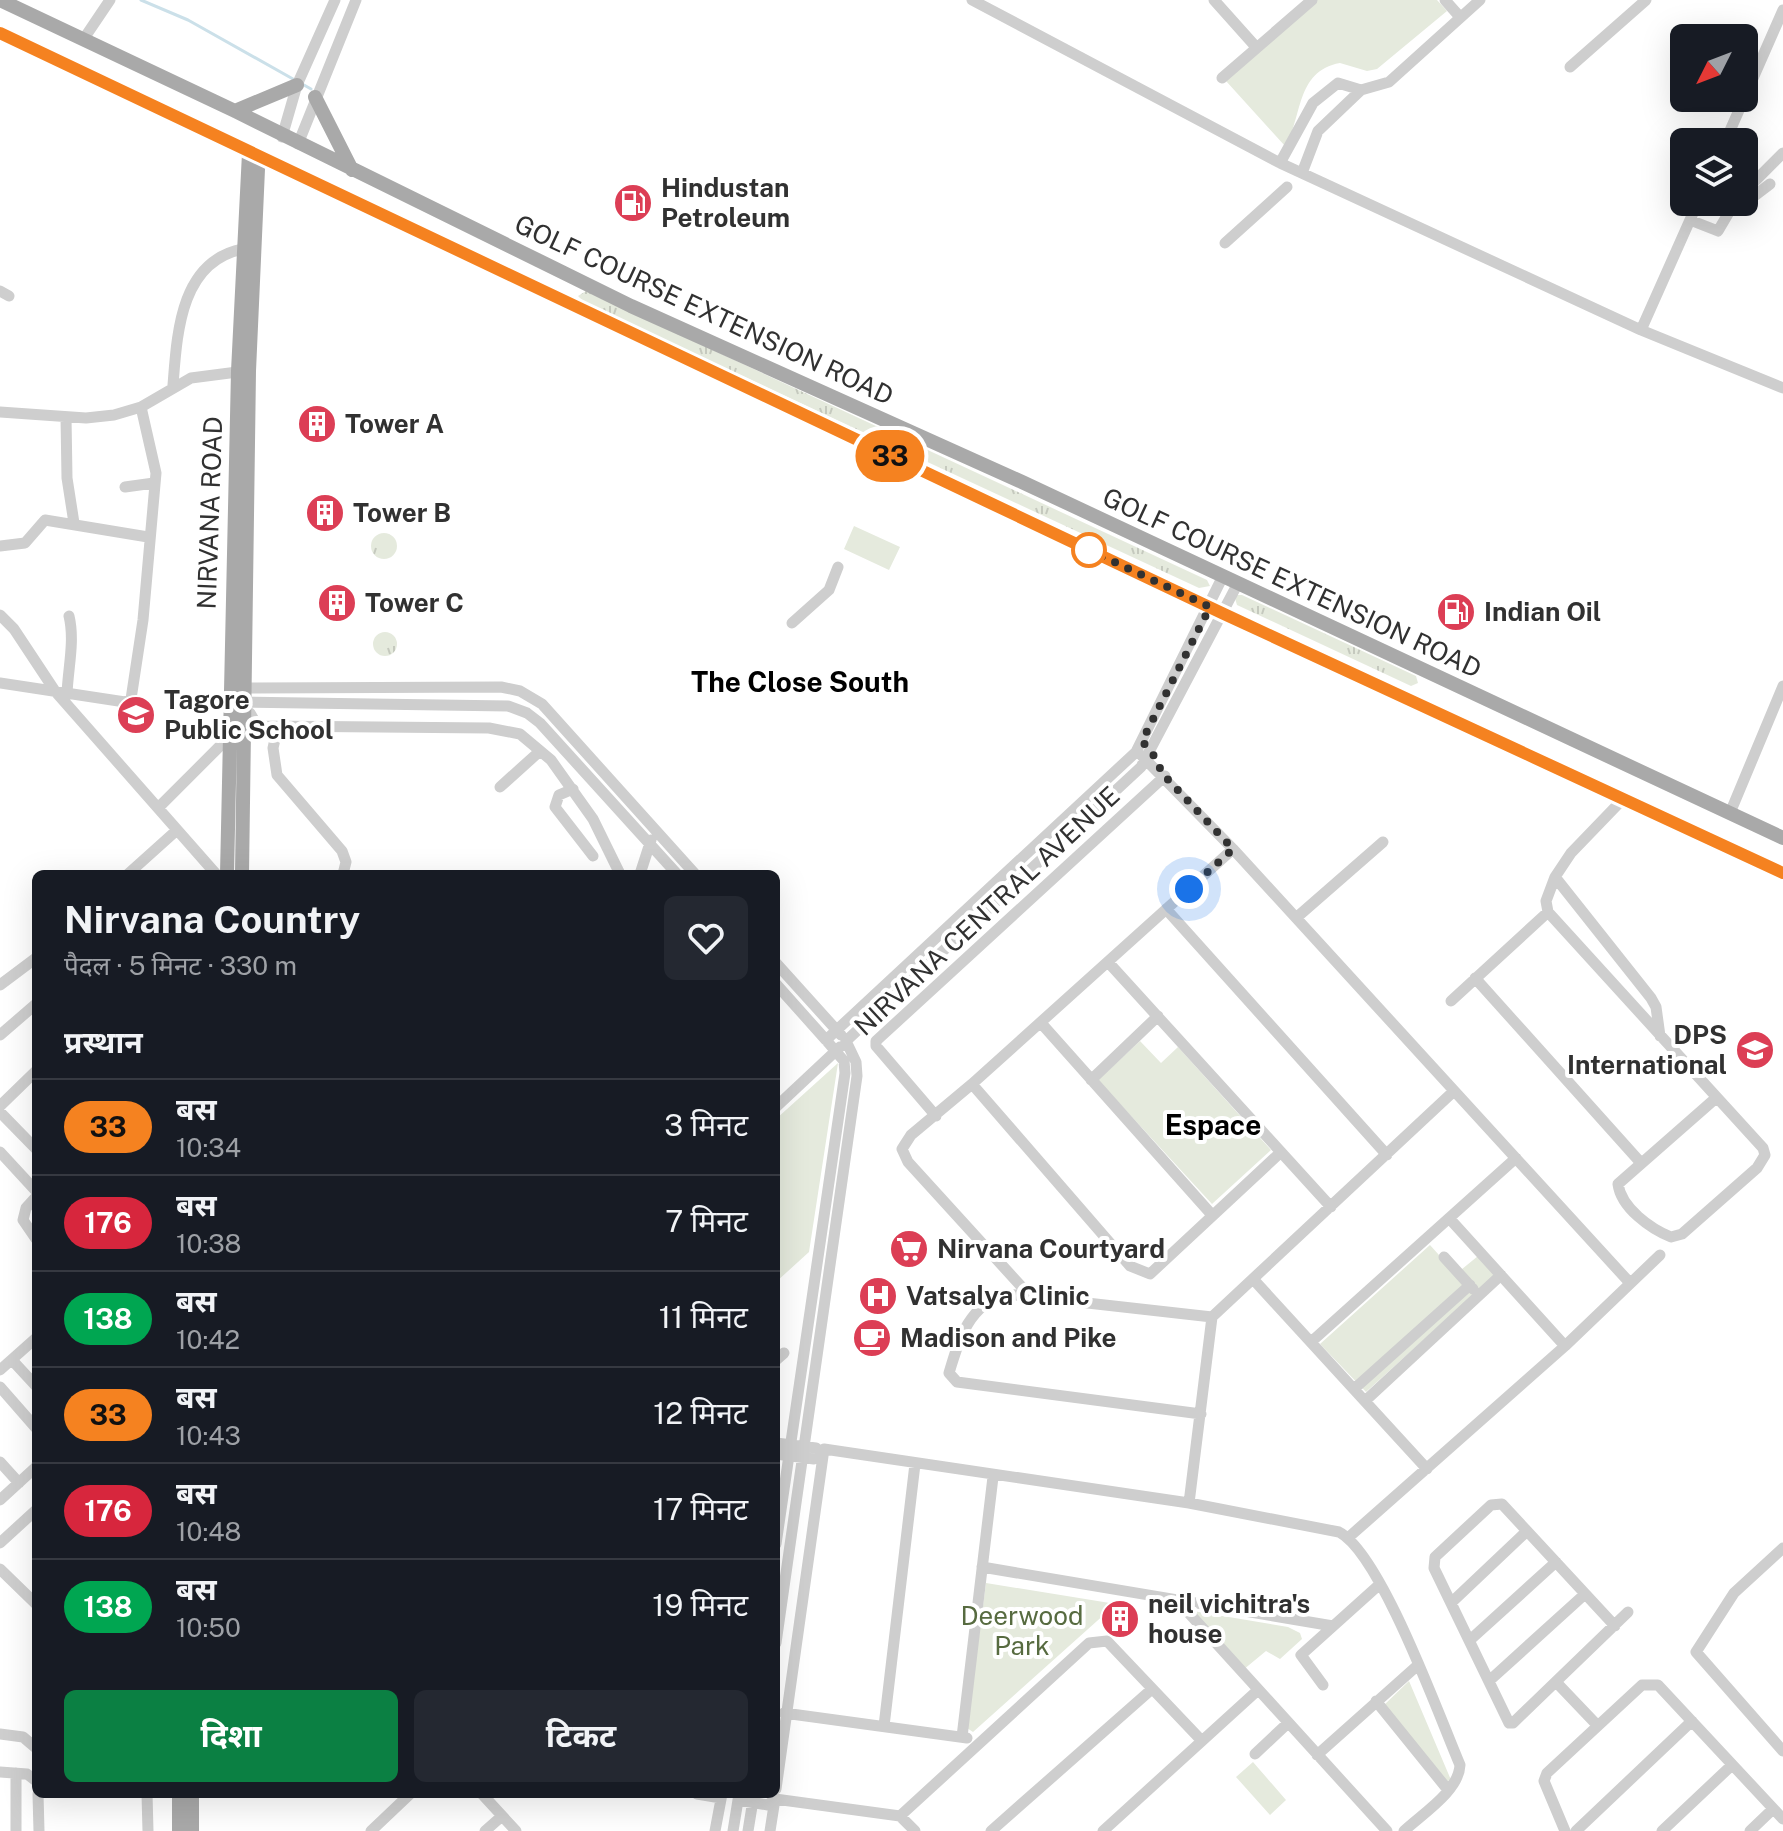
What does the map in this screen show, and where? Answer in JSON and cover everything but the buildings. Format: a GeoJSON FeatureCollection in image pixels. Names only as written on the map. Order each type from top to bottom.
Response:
{"type":"FeatureCollection","features":[{"type":"Feature","properties":{"kind":"main road","name":"GOLF COURSE EXTENSION ROAD"},"geometry":{"type":"LineString","coordinates":[[0,0],[571,276],[1783,838]]}},
{"type":"Feature","properties":{"kind":"main road"},"geometry":{"type":"LineString","coordinates":[[31,47],[43,21]]}},
{"type":"Feature","properties":{"kind":"main road","name":"GOLF COURSE EXTENSION ROAD"},"geometry":{"type":"LineString","coordinates":[[0,33],[1217,611],[1783,873]]}},
{"type":"Feature","properties":{"kind":"main road"},"geometry":{"type":"LineString","coordinates":[[235,111],[297,85]]}},
{"type":"Feature","properties":{"kind":"main road"},"geometry":{"type":"LineString","coordinates":[[315,97],[352,170]]}},
{"type":"Feature","properties":{"kind":"main road","name":"NIRVANA ROAD"},"geometry":{"type":"LineString","coordinates":[[242,870],[238,698],[243,249],[254,155]]}},
{"type":"Feature","properties":{"kind":"main road","name":"NIRVANA ROAD"},"geometry":{"type":"LineString","coordinates":[[244,371],[254,155]]}},
{"type":"Feature","properties":{"kind":"main road"},"geometry":{"type":"LineString","coordinates":[[377,213],[391,188]]}},
{"type":"Feature","properties":{"kind":"main road"},"geometry":{"type":"LineString","coordinates":[[561,301],[571,276]]}},
{"type":"Feature","properties":{"kind":"main road","name":"NIRVANA ROAD"},"geometry":{"type":"LineString","coordinates":[[227,870],[230,736],[238,698]]}},
{"type":"Feature","properties":{"kind":"main road"},"geometry":{"type":"LineString","coordinates":[[179,1798],[179,1831]]}},
{"type":"Feature","properties":{"kind":"main road"},"geometry":{"type":"LineString","coordinates":[[192,1798],[192,1831]]}},
{"type":"Feature","properties":{"kind":"street"},"geometry":{"type":"LineString","coordinates":[[83,40],[110,0]]}},
{"type":"Feature","properties":{"kind":"street"},"geometry":{"type":"LineString","coordinates":[[282,137],[297,85],[335,0]]}},
{"type":"Feature","properties":{"kind":"street"},"geometry":{"type":"LineString","coordinates":[[298,144],[356,0]]}},
{"type":"Feature","properties":{"kind":"street"},"geometry":{"type":"LineString","coordinates":[[972,0],[1280,163],[1641,330],[1783,388]]}},
{"type":"Feature","properties":{"kind":"street"},"geometry":{"type":"LineString","coordinates":[[1214,0],[1256,47]]}},
{"type":"Feature","properties":{"kind":"street"},"geometry":{"type":"LineString","coordinates":[[1222,78],[1312,0]]}},
{"type":"Feature","properties":{"kind":"street"},"geometry":{"type":"LineString","coordinates":[[1445,0],[1460,17]]}},
{"type":"Feature","properties":{"kind":"street"},"geometry":{"type":"LineString","coordinates":[[1302,173],[1318,131],[1361,90],[1389,82],[1480,0]]}},
{"type":"Feature","properties":{"kind":"street"},"geometry":{"type":"LineString","coordinates":[[1570,67],[1646,0]]}},
{"type":"Feature","properties":{"kind":"street"},"geometry":{"type":"LineString","coordinates":[[1731,128],[1783,10]]}},
{"type":"Feature","properties":{"kind":"street"},"geometry":{"type":"LineString","coordinates":[[1280,163],[1322,92],[1338,83],[1361,90]]}},
{"type":"Feature","properties":{"kind":"street"},"geometry":{"type":"LineString","coordinates":[[1758,178],[1782,155]]}},
{"type":"Feature","properties":{"kind":"street"},"geometry":{"type":"LineString","coordinates":[[1758,193],[1770,184]]}},
{"type":"Feature","properties":{"kind":"street"},"geometry":{"type":"LineString","coordinates":[[1225,243],[1287,187]]}},
{"type":"Feature","properties":{"kind":"street"},"geometry":{"type":"LineString","coordinates":[[1641,330],[1691,217],[1720,228],[1728,216]]}},
{"type":"Feature","properties":{"kind":"street"},"geometry":{"type":"LineString","coordinates":[[173,385],[182,307],[209,266],[225,252],[243,249]]}},
{"type":"Feature","properties":{"kind":"street"},"geometry":{"type":"LineString","coordinates":[[0,412],[66,417],[114,415],[141,407],[173,385],[191,378],[244,371]]}},
{"type":"Feature","properties":{"kind":"street"},"geometry":{"type":"LineString","coordinates":[[0,683],[125,702],[131,699],[143,620],[155,461],[141,407]]}},
{"type":"Feature","properties":{"kind":"street"},"geometry":{"type":"LineString","coordinates":[[66,417],[67,478],[74,523]]}},
{"type":"Feature","properties":{"kind":"street"},"geometry":{"type":"LineString","coordinates":[[125,487],[154,483]]}},
{"type":"Feature","properties":{"kind":"street"},"geometry":{"type":"LineString","coordinates":[[0,546],[25,543],[45,520],[148,537]]}},
{"type":"Feature","properties":{"kind":"street"},"geometry":{"type":"LineString","coordinates":[[792,623],[829,590],[838,567]]}},
{"type":"Feature","properties":{"kind":"street","name":"NIRVANA CENTRAL AVENUE"},"geometry":{"type":"LineString","coordinates":[[780,1616],[857,1076],[856,1062],[846,1041],[1148,756],[1217,611],[1222,578]]}},
{"type":"Feature","properties":{"kind":"street","name":"NIRVANA CENTRAL AVENUE"},"geometry":{"type":"LineString","coordinates":[[780,1517],[845,1073],[844,1061],[826,1040],[1140,745],[1217,611],[1237,585]]}},
{"type":"Feature","properties":{"kind":"street"},"geometry":{"type":"LineString","coordinates":[[0,615],[14,629],[61,693],[212,870]]}},
{"type":"Feature","properties":{"kind":"street"},"geometry":{"type":"LineString","coordinates":[[61,693],[73,633],[69,616]]}},
{"type":"Feature","properties":{"kind":"street"},"geometry":{"type":"LineString","coordinates":[[1730,813],[1783,686]]}},
{"type":"Feature","properties":{"kind":"street"},"geometry":{"type":"LineString","coordinates":[[238,698],[501,687],[533,697],[692,870]]}},
{"type":"Feature","properties":{"kind":"street"},"geometry":{"type":"LineString","coordinates":[[527,713],[533,697]]}},
{"type":"Feature","properties":{"kind":"street"},"geometry":{"type":"LineString","coordinates":[[238,698],[508,706],[527,713],[674,870]]}},
{"type":"Feature","properties":{"kind":"street"},"geometry":{"type":"LineString","coordinates":[[238,698],[257,725],[489,728],[520,734],[540,751],[573,789],[618,870]]}},
{"type":"Feature","properties":{"kind":"street"},"geometry":{"type":"LineString","coordinates":[[278,726],[273,748],[277,775],[342,851],[346,862],[344,870]]}},
{"type":"Feature","properties":{"kind":"street"},"geometry":{"type":"LineString","coordinates":[[158,808],[230,736]]}},
{"type":"Feature","properties":{"kind":"street"},"geometry":{"type":"LineString","coordinates":[[561,746],[571,737]]}},
{"type":"Feature","properties":{"kind":"street"},"geometry":{"type":"LineString","coordinates":[[1140,745],[1163,774],[1630,1283]]}},
{"type":"Feature","properties":{"kind":"street"},"geometry":{"type":"LineString","coordinates":[[500,787],[540,751]]}},
{"type":"Feature","properties":{"kind":"street"},"geometry":{"type":"LineString","coordinates":[[593,782],[604,773]]}},
{"type":"Feature","properties":{"kind":"street"},"geometry":{"type":"LineString","coordinates":[[936,1116],[876,1046],[878,1037],[1163,774]]}},
{"type":"Feature","properties":{"kind":"street"},"geometry":{"type":"LineString","coordinates":[[573,789],[559,795],[555,807],[593,856]]}},
{"type":"Feature","properties":{"kind":"street"},"geometry":{"type":"LineString","coordinates":[[1624,798],[1571,853],[1555,877],[1546,901],[1548,912],[1716,1098],[1765,1155],[1757,1168],[1676,1237],[1652,1228],[1619,1192],[1618,1184],[1716,1098]]}},
{"type":"Feature","properties":{"kind":"street"},"geometry":{"type":"LineString","coordinates":[[641,870],[655,829]]}},
{"type":"Feature","properties":{"kind":"street"},"geometry":{"type":"LineString","coordinates":[[132,870],[177,830]]}},
{"type":"Feature","properties":{"kind":"street"},"geometry":{"type":"LineString","coordinates":[[1296,918],[1383,842]]}},
{"type":"Feature","properties":{"kind":"street"},"geometry":{"type":"LineString","coordinates":[[662,870],[671,846]]}},
{"type":"Feature","properties":{"kind":"street"},"geometry":{"type":"LineString","coordinates":[[1030,1296],[904,1156],[905,1143],[1233,849]]}},
{"type":"Feature","properties":{"kind":"street"},"geometry":{"type":"LineString","coordinates":[[1555,877],[1651,998],[1656,1007],[1660,1036]]}},
{"type":"Feature","properties":{"kind":"street"},"geometry":{"type":"LineString","coordinates":[[1166,909],[1387,1155]]}},
{"type":"Feature","properties":{"kind":"street"},"geometry":{"type":"LineString","coordinates":[[1451,1001],[1548,912]]}},
{"type":"Feature","properties":{"kind":"street"},"geometry":{"type":"LineString","coordinates":[[0,985],[32,961]]}},
{"type":"Feature","properties":{"kind":"street"},"geometry":{"type":"LineString","coordinates":[[1108,962],[1331,1207]]}},
{"type":"Feature","properties":{"kind":"street"},"geometry":{"type":"LineString","coordinates":[[780,967],[846,1041],[780,1103]]}},
{"type":"Feature","properties":{"kind":"street"},"geometry":{"type":"LineString","coordinates":[[1475,978],[1641,1163]]}},
{"type":"Feature","properties":{"kind":"street"},"geometry":{"type":"LineString","coordinates":[[780,988],[826,1040]]}},
{"type":"Feature","properties":{"kind":"street"},"geometry":{"type":"LineString","coordinates":[[0,1035],[32,1007]]}},
{"type":"Feature","properties":{"kind":"street"},"geometry":{"type":"LineString","coordinates":[[1091,1080],[1158,1016]]}},
{"type":"Feature","properties":{"kind":"street"},"geometry":{"type":"LineString","coordinates":[[1041,1023],[1212,1215]]}},
{"type":"Feature","properties":{"kind":"street"},"geometry":{"type":"LineString","coordinates":[[32,1075],[0,1109],[32,1145]]}},
{"type":"Feature","properties":{"kind":"street"},"geometry":{"type":"LineString","coordinates":[[972,1084],[1130,1266],[1141,1273],[1150,1274],[1281,1152]]}},
{"type":"Feature","properties":{"kind":"street"},"geometry":{"type":"LineString","coordinates":[[1189,1503],[1212,1317],[1454,1091]]}},
{"type":"Feature","properties":{"kind":"street"},"geometry":{"type":"LineString","coordinates":[[0,1152],[32,1187]]}},
{"type":"Feature","properties":{"kind":"street"},"geometry":{"type":"LineString","coordinates":[[1311,1342],[1516,1158]]}},
{"type":"Feature","properties":{"kind":"street"},"geometry":{"type":"LineString","coordinates":[[32,1201],[26,1208],[23,1220],[32,1233]]}},
{"type":"Feature","properties":{"kind":"street"},"geometry":{"type":"LineString","coordinates":[[1449,1218],[1565,1346]]}},
{"type":"Feature","properties":{"kind":"street"},"geometry":{"type":"LineString","coordinates":[[1349,1537],[1565,1346],[1660,1255]]}},
{"type":"Feature","properties":{"kind":"street"},"geometry":{"type":"LineString","coordinates":[[1444,1257],[1479,1295]]}},
{"type":"Feature","properties":{"kind":"street"},"geometry":{"type":"LineString","coordinates":[[1365,1401],[1501,1275]]}},
{"type":"Feature","properties":{"kind":"street"},"geometry":{"type":"LineString","coordinates":[[1253,1279],[1427,1469]]}},
{"type":"Feature","properties":{"kind":"street"},"geometry":{"type":"LineString","coordinates":[[1354,1389],[1470,1285]]}},
{"type":"Feature","properties":{"kind":"street"},"geometry":{"type":"LineString","coordinates":[[1201,1414],[957,1382],[949,1373],[960,1332],[992,1298],[1007,1294],[1212,1317]]}},
{"type":"Feature","properties":{"kind":"street"},"geometry":{"type":"LineString","coordinates":[[0,1370],[32,1342]]}},
{"type":"Feature","properties":{"kind":"street"},"geometry":{"type":"LineString","coordinates":[[12,1360],[32,1382]]}},
{"type":"Feature","properties":{"kind":"street"},"geometry":{"type":"LineString","coordinates":[[0,1387],[32,1423]]}},
{"type":"Feature","properties":{"kind":"street"},"geometry":{"type":"LineString","coordinates":[[780,1445],[790,1451]]}},
{"type":"Feature","properties":{"kind":"street"},"geometry":{"type":"LineString","coordinates":[[780,1745],[824,1449],[993,1477],[1189,1503],[1339,1532],[1349,1537],[1380,1584],[1460,1765],[1459,1776],[1448,1790],[1404,1831]]}},
{"type":"Feature","properties":{"kind":"street"},"geometry":{"type":"LineString","coordinates":[[780,1453],[790,1451],[823,1455]]}},
{"type":"Feature","properties":{"kind":"street"},"geometry":{"type":"LineString","coordinates":[[0,1462],[19,1483]]}},
{"type":"Feature","properties":{"kind":"street"},"geometry":{"type":"LineString","coordinates":[[884,1726],[915,1464]]}},
{"type":"Feature","properties":{"kind":"street"},"geometry":{"type":"LineString","coordinates":[[0,1500],[32,1471]]}},
{"type":"Feature","properties":{"kind":"street"},"geometry":{"type":"LineString","coordinates":[[962,1737],[993,1477]]}},
{"type":"Feature","properties":{"kind":"street"},"geometry":{"type":"LineString","coordinates":[[1615,1626],[1502,1504],[1496,1503],[1435,1557],[1434,1568],[1506,1719],[1513,1723],[1615,1626],[1628,1612]]}},
{"type":"Feature","properties":{"kind":"street"},"geometry":{"type":"LineString","coordinates":[[0,1543],[32,1514]]}},
{"type":"Feature","properties":{"kind":"street"},"geometry":{"type":"LineString","coordinates":[[1452,1602],[1527,1531]]}},
{"type":"Feature","properties":{"kind":"street"},"geometry":{"type":"LineString","coordinates":[[1783,1548],[1734,1593],[1696,1652],[1783,1751]]}},
{"type":"Feature","properties":{"kind":"street"},"geometry":{"type":"LineString","coordinates":[[1470,1640],[1556,1562]]}},
{"type":"Feature","properties":{"kind":"street"},"geometry":{"type":"LineString","coordinates":[[982,1567],[1333,1626]]}},
{"type":"Feature","properties":{"kind":"street"},"geometry":{"type":"LineString","coordinates":[[0,1569],[32,1600]]}},
{"type":"Feature","properties":{"kind":"street"},"geometry":{"type":"LineString","coordinates":[[1323,1685],[1301,1655],[1380,1584]]}},
{"type":"Feature","properties":{"kind":"street"},"geometry":{"type":"LineString","coordinates":[[1489,1681],[1585,1594]]}},
{"type":"Feature","properties":{"kind":"street"},"geometry":{"type":"LineString","coordinates":[[1176,1600],[1387,1831]]}},
{"type":"Feature","properties":{"kind":"street"},"geometry":{"type":"LineString","coordinates":[[900,1816],[1089,1643],[1098,1640],[1107,1641],[1202,1741]]}},
{"type":"Feature","properties":{"kind":"street"},"geometry":{"type":"LineString","coordinates":[[1317,1755],[1418,1665]]}},
{"type":"Feature","properties":{"kind":"street"},"geometry":{"type":"LineString","coordinates":[[1556,1682],[1597,1725]]}},
{"type":"Feature","properties":{"kind":"street"},"geometry":{"type":"LineString","coordinates":[[1565,1831],[1544,1781],[1547,1773],[1642,1685],[1650,1682],[1658,1685],[1783,1819]]}},
{"type":"Feature","properties":{"kind":"street"},"geometry":{"type":"LineString","coordinates":[[991,1831],[1152,1689]]}},
{"type":"Feature","properties":{"kind":"street"},"geometry":{"type":"LineString","coordinates":[[1103,1831],[1258,1690]]}},
{"type":"Feature","properties":{"kind":"street"},"geometry":{"type":"LineString","coordinates":[[1376,1701],[1448,1790]]}},
{"type":"Feature","properties":{"kind":"street"},"geometry":{"type":"LineString","coordinates":[[784,1713],[980,1741]]}},
{"type":"Feature","properties":{"kind":"street"},"geometry":{"type":"LineString","coordinates":[[1576,1831],[1692,1721]]}},
{"type":"Feature","properties":{"kind":"street"},"geometry":{"type":"LineString","coordinates":[[1255,1754],[1288,1723]]}},
{"type":"Feature","properties":{"kind":"street"},"geometry":{"type":"LineString","coordinates":[[0,1734],[23,1737],[32,1745]]}},
{"type":"Feature","properties":{"kind":"street"},"geometry":{"type":"LineString","coordinates":[[1662,1831],[1732,1765]]}},
{"type":"Feature","properties":{"kind":"street"},"geometry":{"type":"LineString","coordinates":[[0,1772],[32,1779]]}},
{"type":"Feature","properties":{"kind":"street"},"geometry":{"type":"LineString","coordinates":[[16,1773],[16,1831]]}},
{"type":"Feature","properties":{"kind":"street"},"geometry":{"type":"LineString","coordinates":[[780,1795],[900,1816],[915,1831]]}},
{"type":"Feature","properties":{"kind":"street"},"geometry":{"type":"LineString","coordinates":[[38,1798],[39,1831]]}},
{"type":"Feature","properties":{"kind":"street"},"geometry":{"type":"LineString","coordinates":[[147,1798],[148,1831]]}},
{"type":"Feature","properties":{"kind":"street"},"geometry":{"type":"LineString","coordinates":[[371,1831],[406,1798]]}},
{"type":"Feature","properties":{"kind":"street"},"geometry":{"type":"LineString","coordinates":[[486,1798],[516,1831]]}},
{"type":"Feature","properties":{"kind":"street"},"geometry":{"type":"LineString","coordinates":[[715,1831],[721,1798]]}},
{"type":"Feature","properties":{"kind":"street"},"geometry":{"type":"LineString","coordinates":[[733,1831],[738,1798]]}},
{"type":"Feature","properties":{"kind":"street"},"geometry":{"type":"LineString","coordinates":[[748,1831],[753,1798],[768,1805],[772,1798]]}},
{"type":"Feature","properties":{"kind":"street"},"geometry":{"type":"LineString","coordinates":[[770,1831],[774,1798]]}},
{"type":"Feature","properties":{"kind":"street"},"geometry":{"type":"LineString","coordinates":[[1750,1831],[1773,1809]]}},
{"type":"Feature","properties":{"kind":"street"},"geometry":{"type":"LineString","coordinates":[[485,1831],[502,1816]]}},
{"type":"Feature","properties":{"kind":"green space"},"geometry":{"type":"Polygon","coordinates":[[[1315,0],[1437,0],[1447,11],[1377,69],[1367,71],[1340,63],[1315,75],[1302,97],[1285,146],[1226,81],[1315,0]]]}},
{"type":"Feature","properties":{"kind":"green space"},"geometry":{"type":"Polygon","coordinates":[[[586,291],[1207,580],[1210,586],[1199,588],[585,303],[578,296],[586,291]]]}},
{"type":"Feature","properties":{"kind":"green space"},"geometry":{"type":"Polygon","coordinates":[[[854,526],[900,547],[889,570],[844,549],[854,526]]]}},
{"type":"Feature","properties":{"kind":"green space"},"geometry":{"type":"Polygon","coordinates":[[[384,533],[393,537],[397,546],[393,555],[384,559],[375,555],[371,546],[375,537],[384,533]]]}},
{"type":"Feature","properties":{"kind":"green space"},"geometry":{"type":"Polygon","coordinates":[[[1234,595],[1242,595],[1416,676],[1418,683],[1411,686],[1237,605],[1234,595]]]}},
{"type":"Feature","properties":{"kind":"green space"},"geometry":{"type":"Polygon","coordinates":[[[385,632],[394,635],[397,644],[394,653],[385,656],[376,653],[373,644],[376,635],[385,632]]]}},
{"type":"Feature","properties":{"kind":"green space"},"geometry":{"type":"Polygon","coordinates":[[[1140,1041],[1161,1063],[1178,1047],[1271,1150],[1212,1204],[1098,1080],[1140,1041]]]}},
{"type":"Feature","properties":{"kind":"green space"},"geometry":{"type":"Polygon","coordinates":[[[838,1063],[809,1252],[780,1278],[780,1115],[838,1063]]]}},
{"type":"Feature","properties":{"kind":"green space"},"geometry":{"type":"Polygon","coordinates":[[[1430,1245],[1456,1274],[1478,1256],[1495,1275],[1366,1392],[1320,1344],[1430,1245]]]}},
{"type":"Feature","properties":{"kind":"green space","name":"Deerwood Park"},"geometry":{"type":"Polygon","coordinates":[[[986,1583],[1116,1604],[973,1732],[967,1728],[986,1583]]]}},
{"type":"Feature","properties":{"kind":"green space"},"geometry":{"type":"Polygon","coordinates":[[[1193,1611],[1288,1627],[1300,1633],[1302,1639],[1280,1659],[1266,1651],[1243,1670],[1193,1611]]]}},
{"type":"Feature","properties":{"kind":"green space"},"geometry":{"type":"Polygon","coordinates":[[[1409,1681],[1451,1780],[1444,1782],[1383,1706],[1409,1681]]]}},
{"type":"Feature","properties":{"kind":"green space"},"geometry":{"type":"Polygon","coordinates":[[[1253,1762],[1286,1800],[1270,1815],[1236,1777],[1253,1762]]]}},
{"type":"Feature","properties":{"kind":"waterway"},"geometry":{"type":"LineString","coordinates":[[141,0],[188,20],[293,79]]}},
{"type":"Feature","properties":{"kind":"waterway"},"geometry":{"type":"LineString","coordinates":[[304,85],[311,89]]}},
{"type":"Feature","properties":{"kind":"bus line","name":"33"},"geometry":{"type":"LineString","coordinates":[[0,33],[1224,614],[1783,873]]}},
{"type":"Feature","properties":{"kind":"place","name":"Hindustan Petroleum"},"geometry":{"type":"Point","coordinates":[633,203]}},
{"type":"Feature","properties":{"kind":"place","name":"Tower A"},"geometry":{"type":"Point","coordinates":[317,424]}},
{"type":"Feature","properties":{"kind":"place","name":"Tower B"},"geometry":{"type":"Point","coordinates":[325,513]}},
{"type":"Feature","properties":{"kind":"place","name":"Tower C"},"geometry":{"type":"Point","coordinates":[337,603]}},
{"type":"Feature","properties":{"kind":"place","name":"Indian Oil"},"geometry":{"type":"Point","coordinates":[1456,612]}},
{"type":"Feature","properties":{"kind":"place","name":"Tagore Public School"},"geometry":{"type":"Point","coordinates":[136,715]}},
{"type":"Feature","properties":{"kind":"place","name":"DPS International"},"geometry":{"type":"Point","coordinates":[1755,1050]}},
{"type":"Feature","properties":{"kind":"place","name":"Nirvana Courtyard"},"geometry":{"type":"Point","coordinates":[909,1249]}},
{"type":"Feature","properties":{"kind":"place","name":"Vatsalya Clinic"},"geometry":{"type":"Point","coordinates":[878,1296]}},
{"type":"Feature","properties":{"kind":"place","name":"Madison and Pike"},"geometry":{"type":"Point","coordinates":[872,1338]}},
{"type":"Feature","properties":{"kind":"place","name":"neil vichitra's house"},"geometry":{"type":"Point","coordinates":[1120,1619]}},
{"type":"Feature","properties":{"kind":"district","name":"The Close South"},"geometry":{"type":"Point","coordinates":[800,682]}},
{"type":"Feature","properties":{"kind":"district","name":"Espace"},"geometry":{"type":"Point","coordinates":[1213,1125]}},
{"type":"Feature","properties":{"kind":"route"},"geometry":{"type":"LineString","coordinates":[[1089,550],[1210,607],[1142,741],[1158,761],[1161,772],[1233,849],[1189,889]]}}]}
